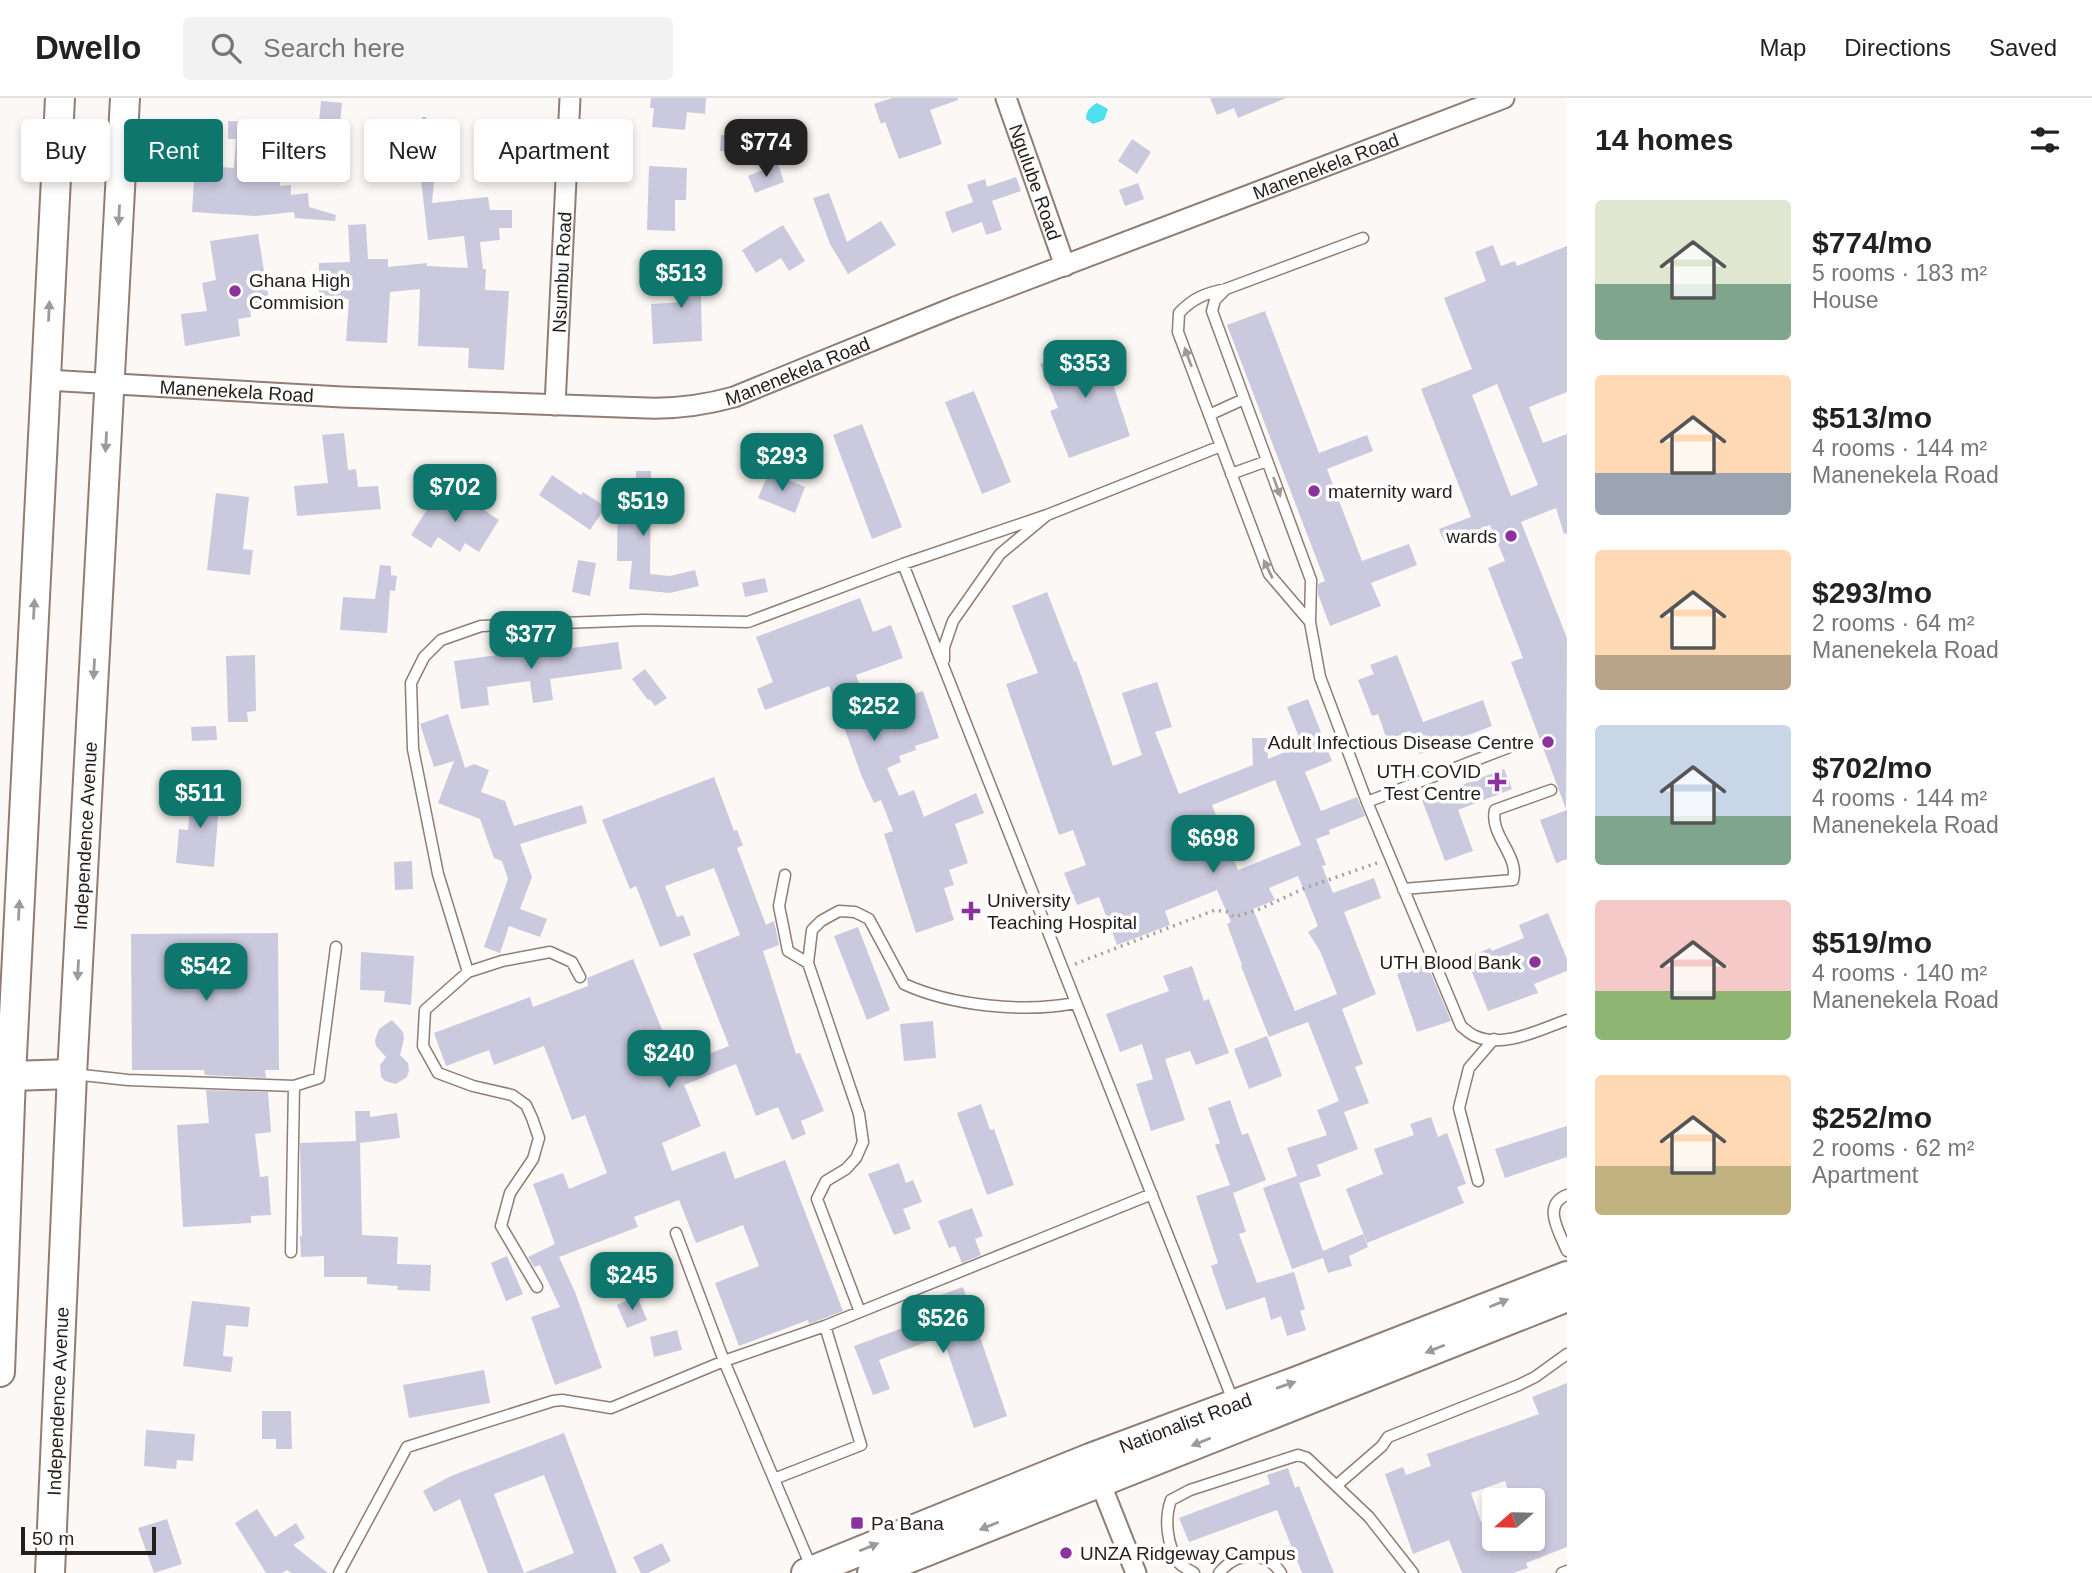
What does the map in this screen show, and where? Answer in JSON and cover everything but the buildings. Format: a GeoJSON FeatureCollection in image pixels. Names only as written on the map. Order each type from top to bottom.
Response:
{"type":"FeatureCollection","features":[{"type":"Feature","properties":{"kind":"main road"},"geometry":{"type":"LineString","coordinates":[[0,1372],[11,1076],[60,98]]}},
{"type":"Feature","properties":{"kind":"main road","name":"Independence Avenue"},"geometry":{"type":"LineString","coordinates":[[50,1573],[72,1074],[125,98]]}},
{"type":"Feature","properties":{"kind":"main road"},"geometry":{"type":"LineString","coordinates":[[11,1076],[72,1074]]}},
{"type":"Feature","properties":{"kind":"main road","name":"Nationalist Road"},"geometry":{"type":"LineString","coordinates":[[872,1573],[1234,1403],[1567,1276]]}},
{"type":"Feature","properties":{"kind":"main road","name":"Nationalist Road"},"geometry":{"type":"LineString","coordinates":[[811,1572],[1567,1297]]}},
{"type":"Feature","properties":{"kind":"street","name":"Nsumbu Road"},"geometry":{"type":"LineString","coordinates":[[555,405],[570,98]]}},
{"type":"Feature","properties":{"kind":"street","name":"Ngulube Road"},"geometry":{"type":"LineString","coordinates":[[1006,98],[1065,266]]}},
{"type":"Feature","properties":{"kind":"street","name":"Manenekela Road"},"geometry":{"type":"LineString","coordinates":[[46,380],[342,397],[679,409],[734,397],[955,307],[1504,98]]}},
{"type":"Feature","properties":{"kind":"street"},"geometry":{"type":"LineString","coordinates":[[1095,1470],[1136,1573]]}},
{"type":"Feature","properties":{"kind":"lane"},"geometry":{"type":"LineString","coordinates":[[1310,622],[1269,574],[1178,332],[1179,313],[1190,301],[1205,293],[1226,289],[1363,238]]}},
{"type":"Feature","properties":{"kind":"lane"},"geometry":{"type":"LineString","coordinates":[[1226,289],[1215,300],[1212,311],[1311,580],[1310,622],[1320,677],[1367,802],[1461,1026],[1475,1037],[1494,1039],[1517,1037],[1567,1020]]}},
{"type":"Feature","properties":{"kind":"lane"},"geometry":{"type":"LineString","coordinates":[[1209,415],[1244,399]]}},
{"type":"Feature","properties":{"kind":"lane"},"geometry":{"type":"LineString","coordinates":[[468,972],[438,874],[413,748],[411,683],[424,657],[441,640],[481,625],[644,620],[748,622],[903,564],[1046,515],[1221,446]]}},
{"type":"Feature","properties":{"kind":"lane"},"geometry":{"type":"LineString","coordinates":[[1231,474],[1267,461]]}},
{"type":"Feature","properties":{"kind":"lane"},"geometry":{"type":"LineString","coordinates":[[945,667],[944,647],[953,621],[1000,554],[1046,515]]}},
{"type":"Feature","properties":{"kind":"lane"},"geometry":{"type":"LineString","coordinates":[[903,564],[1234,1403]]}},
{"type":"Feature","properties":{"kind":"lane"},"geometry":{"type":"LineString","coordinates":[[1367,802],[1507,748]]}},
{"type":"Feature","properties":{"kind":"lane"},"geometry":{"type":"LineString","coordinates":[[1403,889],[1513,880],[1515,872],[1495,826],[1495,810],[1551,790]]}},
{"type":"Feature","properties":{"kind":"lane"},"geometry":{"type":"LineString","coordinates":[[785,874],[779,906],[788,951],[808,963]]}},
{"type":"Feature","properties":{"kind":"lane"},"geometry":{"type":"LineString","coordinates":[[860,1312],[817,1199],[826,1181],[846,1170],[856,1158],[863,1142],[859,1114],[808,963],[812,930],[821,921],[839,911],[855,912],[869,919],[904,984],[952,1000],[1047,1009],[1075,1003]]}},
{"type":"Feature","properties":{"kind":"lane"},"geometry":{"type":"LineString","coordinates":[[72,1074],[128,1080],[294,1086],[318,1078],[336,947]]}},
{"type":"Feature","properties":{"kind":"lane"},"geometry":{"type":"LineString","coordinates":[[537,1287],[501,1226],[510,1193],[533,1159],[539,1138],[526,1105],[512,1095],[473,1086],[438,1073],[423,1046],[425,1010],[468,972],[502,961],[550,952],[572,962],[580,977]]}},
{"type":"Feature","properties":{"kind":"lane"},"geometry":{"type":"LineString","coordinates":[[1478,1181],[1459,1108],[1469,1069],[1494,1039]]}},
{"type":"Feature","properties":{"kind":"lane"},"geometry":{"type":"LineString","coordinates":[[291,1252],[294,1086]]}},
{"type":"Feature","properties":{"kind":"lane"},"geometry":{"type":"LineString","coordinates":[[339,1573],[407,1447],[554,1401],[611,1408],[724,1361],[825,1326],[1152,1194]]}},
{"type":"Feature","properties":{"kind":"lane"},"geometry":{"type":"LineString","coordinates":[[1567,1195],[1559,1198],[1554,1206],[1553,1216],[1567,1251]]}},
{"type":"Feature","properties":{"kind":"lane"},"geometry":{"type":"LineString","coordinates":[[676,1233],[724,1361],[811,1572]]}},
{"type":"Feature","properties":{"kind":"lane"},"geometry":{"type":"LineString","coordinates":[[774,1479],[861,1445],[825,1326]]}},
{"type":"Feature","properties":{"kind":"lane"},"geometry":{"type":"LineString","coordinates":[[1337,1485],[1382,1446],[1388,1437],[1519,1385],[1567,1354]]}},
{"type":"Feature","properties":{"kind":"lane"},"geometry":{"type":"LineString","coordinates":[[1194,1573],[1180,1564],[1169,1538],[1166,1513],[1171,1500],[1190,1490],[1297,1455],[1307,1458],[1369,1517],[1413,1573]]}},
{"type":"Feature","properties":{"kind":"lane"},"geometry":{"type":"LineString","coordinates":[[1219,1573],[1236,1558],[1248,1555],[1261,1556],[1272,1562],[1282,1573]]}},
{"type":"Feature","properties":{"kind":"lane"},"geometry":{"type":"LineString","coordinates":[[1562,1573],[1567,1571]]}},
{"type":"Feature","properties":{"kind":"path"},"geometry":{"type":"LineString","coordinates":[[1063,968],[1215,910],[1227,912],[1234,917],[1260,909],[1305,888],[1391,859]]}},
{"type":"Feature","properties":{"kind":"water"},"geometry":{"type":"Polygon","coordinates":[[[1097,103],[1108,109],[1104,120],[1093,124],[1086,116],[1097,103]]]}},
{"type":"Feature","properties":{"kind":"place","name":"Ghana High Commision"},"geometry":{"type":"Point","coordinates":[235,291]}},
{"type":"Feature","properties":{"kind":"place","name":"maternity ward"},"geometry":{"type":"Point","coordinates":[1314,491]}},
{"type":"Feature","properties":{"kind":"place","name":"wards"},"geometry":{"type":"Point","coordinates":[1511,536]}},
{"type":"Feature","properties":{"kind":"place","name":"Adult Infectious Disease Centre"},"geometry":{"type":"Point","coordinates":[1548,742]}},
{"type":"Feature","properties":{"kind":"place","name":"UTH COVID Test Centre"},"geometry":{"type":"Point","coordinates":[1497,782]}},
{"type":"Feature","properties":{"kind":"place","name":"University Teaching Hospital"},"geometry":{"type":"Point","coordinates":[971,911]}},
{"type":"Feature","properties":{"kind":"place","name":"UTH Blood Bank"},"geometry":{"type":"Point","coordinates":[1535,962]}},
{"type":"Feature","properties":{"kind":"place","name":"Pa Bana"},"geometry":{"type":"Point","coordinates":[857,1523]}},
{"type":"Feature","properties":{"kind":"place","name":"UNZA Ridgeway Campus"},"geometry":{"type":"Point","coordinates":[1066,1553]}}]}
